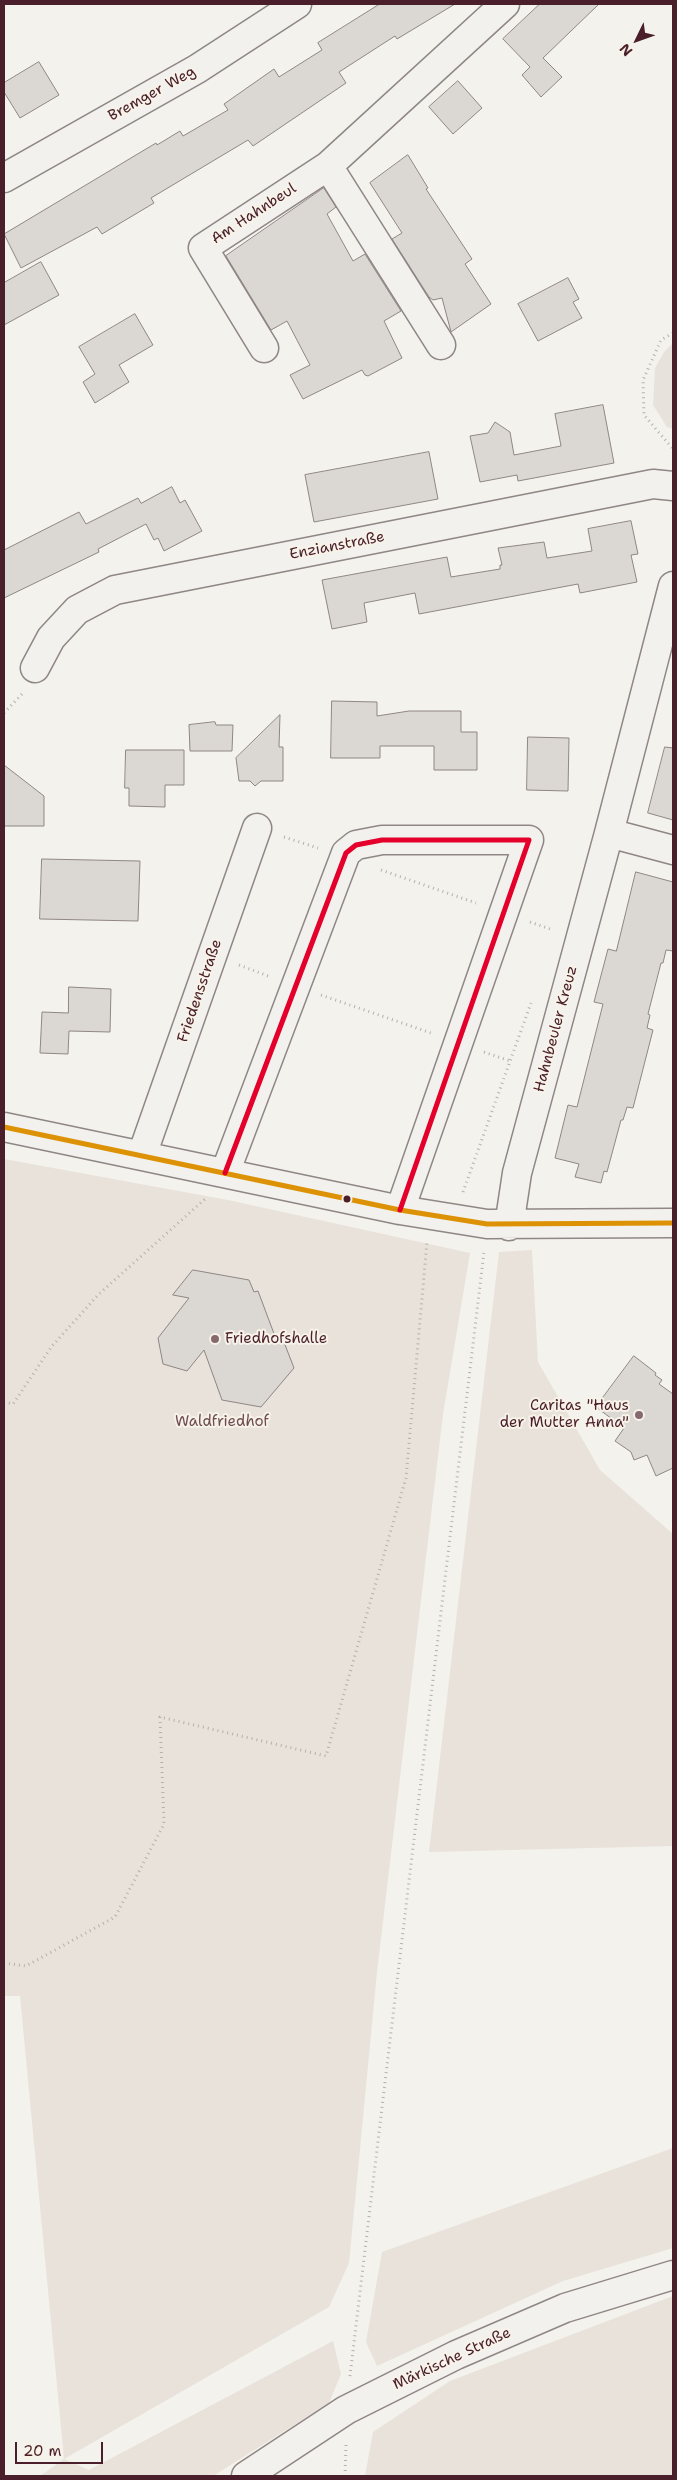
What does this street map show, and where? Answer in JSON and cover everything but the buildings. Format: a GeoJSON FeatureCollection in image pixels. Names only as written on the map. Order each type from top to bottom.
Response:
{"type":"FeatureCollection","features":[{"type":"Feature","properties":{"kind":"street","name":"Bremger Weg"},"geometry":{"type":"LineString","coordinates":[[4,178],[197,69],[297,4]]}},
{"type":"Feature","properties":{"kind":"street","name":"Am Hahnbeul"},"geometry":{"type":"LineString","coordinates":[[264,348],[203,248],[328,166],[505,4]]}},
{"type":"Feature","properties":{"kind":"street"},"geometry":{"type":"LineString","coordinates":[[328,166],[441,345]]}},
{"type":"Feature","properties":{"kind":"street","name":"Enzianstraße"},"geometry":{"type":"LineString","coordinates":[[32,678],[51,638],[77,610],[115,590],[653,484],[673,486]]}},
{"type":"Feature","properties":{"kind":"street","name":"Hahnbeuler Kreuz"},"geometry":{"type":"LineString","coordinates":[[498,1225],[517,1173],[610,833],[666,649],[673,586]]}},
{"type":"Feature","properties":{"kind":"street","name":"Friedensstraße"},"geometry":{"type":"LineString","coordinates":[[142,1155],[257,828]]}},
{"type":"Feature","properties":{"kind":"street"},"geometry":{"type":"LineString","coordinates":[[610,833],[673,850]]}},
{"type":"Feature","properties":{"kind":"street"},"geometry":{"type":"LineString","coordinates":[[226,1173],[344,857],[356,845],[382,840],[529,840],[400,1210]]}},
{"type":"Feature","properties":{"kind":"street"},"geometry":{"type":"LineString","coordinates":[[4,1126],[400,1210],[498,1225],[673,1223]]}},
{"type":"Feature","properties":{"kind":"street","name":"Märkische Straße"},"geometry":{"type":"LineString","coordinates":[[246,2476],[346,2410],[456,2355],[556,2312],[673,2275]]}},
{"type":"Feature","properties":{"kind":"path"},"geometry":{"type":"LineString","coordinates":[[673,333],[661,340],[643,380],[644,415],[673,449]]}},
{"type":"Feature","properties":{"kind":"path"},"geometry":{"type":"LineString","coordinates":[[4,713],[32,678]]}},
{"type":"Feature","properties":{"kind":"path"},"geometry":{"type":"LineString","coordinates":[[257,828],[553,930]]}},
{"type":"Feature","properties":{"kind":"path"},"geometry":{"type":"LineString","coordinates":[[551,938],[555,922],[583,931]]}},
{"type":"Feature","properties":{"kind":"path"},"geometry":{"type":"LineString","coordinates":[[212,956],[510,1061]]}},
{"type":"Feature","properties":{"kind":"path"},"geometry":{"type":"LineString","coordinates":[[4,1963],[26,1966],[115,1917],[164,1824],[160,1717],[326,1756],[406,1478],[426,1246],[445,1217],[510,1061],[532,1000]]}},
{"type":"Feature","properties":{"kind":"path"},"geometry":{"type":"LineString","coordinates":[[4,1402],[13,1404],[52,1346],[99,1294],[200,1204],[226,1173]]}},
{"type":"Feature","properties":{"kind":"path"},"geometry":{"type":"LineString","coordinates":[[345,2476],[346,2410],[498,1225]]}},
{"type":"Feature","properties":{"kind":"shaded area"},"geometry":{"type":"Polygon","coordinates":[[[673,343],[673,429],[667,427],[653,405],[655,368],[664,352],[673,343]]]}},
{"type":"Feature","properties":{"kind":"green space","name":"Waldfriedhof"},"geometry":{"type":"Polygon","coordinates":[[[4,1159],[228,1200],[470,1253],[443,1414],[377,1972],[349,2263],[329,2307],[64,2459],[20,1996],[4,1996],[4,1159]]]}},
{"type":"Feature","properties":{"kind":"green space"},"geometry":{"type":"Polygon","coordinates":[[[532,1250],[538,1362],[600,1470],[673,1534],[673,1846],[429,1852],[499,1252],[532,1250]]]}},
{"type":"Feature","properties":{"kind":"green space"},"geometry":{"type":"Polygon","coordinates":[[[673,2148],[673,2248],[563,2281],[377,2366],[366,2342],[382,2252],[673,2148]]]}},
{"type":"Feature","properties":{"kind":"green space"},"geometry":{"type":"Polygon","coordinates":[[[673,2296],[673,2476],[365,2476],[373,2432],[450,2381],[673,2296]]]}},
{"type":"Feature","properties":{"kind":"green space"},"geometry":{"type":"Polygon","coordinates":[[[333,2341],[341,2374],[329,2403],[213,2476],[40,2476],[64,2459],[89,2470],[333,2341]]]}},
{"type":"Feature","properties":{"kind":"transit line"},"geometry":{"type":"LineString","coordinates":[[225,1173],[346,853],[356,845],[382,840],[529,840],[400,1210]]}},
{"type":"Feature","properties":{"kind":"transit line"},"geometry":{"type":"LineString","coordinates":[[4,1127],[400,1210],[487,1224],[673,1223]]}},
{"type":"Feature","properties":{"kind":"place","name":"Friedhofshalle"},"geometry":{"type":"Point","coordinates":[215,1339]}},
{"type":"Feature","properties":{"kind":"place","name":"Caritas \"Haus der Mutter Anna\""},"geometry":{"type":"Point","coordinates":[639,1415]}}]}
